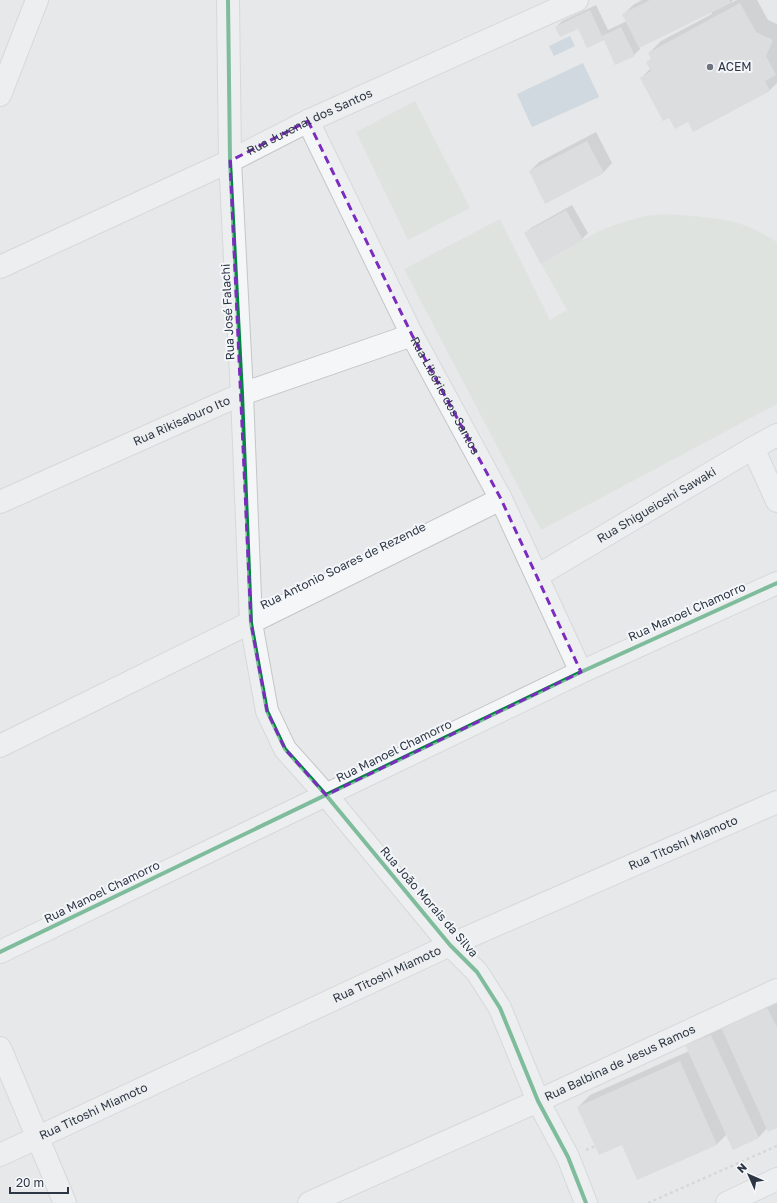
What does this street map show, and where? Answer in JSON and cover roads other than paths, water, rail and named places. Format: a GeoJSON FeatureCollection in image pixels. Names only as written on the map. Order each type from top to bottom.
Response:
{"type":"FeatureCollection","features":[{"type":"Feature","properties":{"kind":"street"},"geometry":{"type":"LineString","coordinates":[[0,95],[36,0]]}},
{"type":"Feature","properties":{"kind":"street","name":"Rua José Falachi"},"geometry":{"type":"LineString","coordinates":[[228,0],[230,161],[242,394],[250,623]]}},
{"type":"Feature","properties":{"kind":"street","name":"Rua Juvenal dos Santos"},"geometry":{"type":"LineString","coordinates":[[0,267],[230,161],[308,121],[577,0]]}},
{"type":"Feature","properties":{"kind":"street","name":"Rua Libório dos Santos"},"geometry":{"type":"LineString","coordinates":[[308,121],[412,335],[500,499],[581,672]]}},
{"type":"Feature","properties":{"kind":"street","name":"Rua Rikisaburo Ito"},"geometry":{"type":"LineString","coordinates":[[0,502],[242,394],[412,335]]}},
{"type":"Feature","properties":{"kind":"street","name":"Rua Shigueioshi Sawaki"},"geometry":{"type":"LineString","coordinates":[[537,576],[777,435]]}},
{"type":"Feature","properties":{"kind":"street"},"geometry":{"type":"LineString","coordinates":[[753,448],[777,501]]}},
{"type":"Feature","properties":{"kind":"street","name":"Rua Antonio Soares de Rezende"},"geometry":{"type":"LineString","coordinates":[[0,746],[500,499]]}},
{"type":"Feature","properties":{"kind":"street","name":"Rua Manoel Chamorro"},"geometry":{"type":"LineString","coordinates":[[0,952],[581,672],[777,583]]}},
{"type":"Feature","properties":{"kind":"street","name":"Rua João Morais da Silva"},"geometry":{"type":"LineString","coordinates":[[250,623],[267,711],[285,749],[326,795],[450,945],[477,972],[500,1008],[538,1101],[568,1157],[586,1203]]}},
{"type":"Feature","properties":{"kind":"street","name":"Rua Titoshi Miamoto"},"geometry":{"type":"LineString","coordinates":[[0,1155],[450,945],[777,802]]}},
{"type":"Feature","properties":{"kind":"street","name":"Rua Balbina de Jesus Ramos"},"geometry":{"type":"LineString","coordinates":[[308,1203],[538,1101],[777,990]]}},
{"type":"Feature","properties":{"kind":"street"},"geometry":{"type":"LineString","coordinates":[[0,1048],[65,1203]]}},
{"type":"Feature","properties":{"kind":"street"},"geometry":{"type":"LineString","coordinates":[[727,1203],[777,1179]]}},
{"type":"Feature","properties":{"kind":"water"},"geometry":{"type":"Polygon","coordinates":[[[570,36],[575,46],[554,56],[549,46],[570,36]]]}},
{"type":"Feature","properties":{"kind":"water"},"geometry":{"type":"Polygon","coordinates":[[[583,63],[599,97],[532,127],[517,94],[583,63]]]}},
{"type":"Feature","properties":{"kind":"place","name":"ACEM"},"geometry":{"type":"Point","coordinates":[710,67]}}]}
